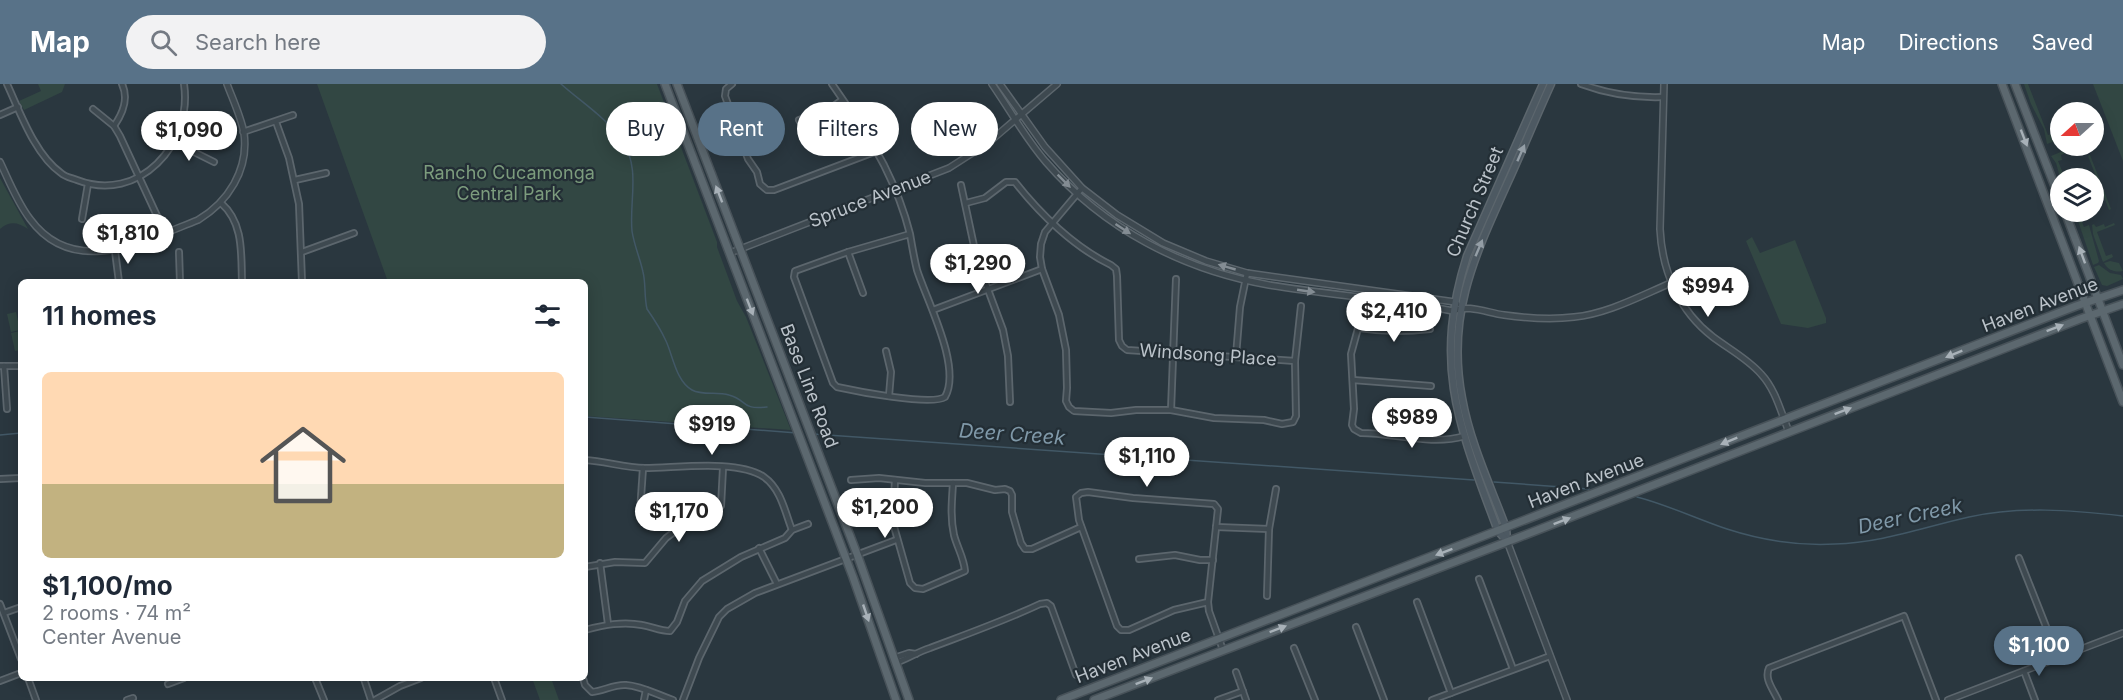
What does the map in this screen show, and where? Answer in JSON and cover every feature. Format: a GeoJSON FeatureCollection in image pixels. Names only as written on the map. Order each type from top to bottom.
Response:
{"type":"FeatureCollection","features":[{"type":"Feature","properties":{"kind":"main road","name":"Base Line Road"},"geometry":{"type":"LineString","coordinates":[[665,84],[846,558],[896,700]]}},
{"type":"Feature","properties":{"kind":"main road","name":"Base Line Road"},"geometry":{"type":"LineString","coordinates":[[677,84],[857,554],[909,700]]}},
{"type":"Feature","properties":{"kind":"main road","name":"Church Street"},"geometry":{"type":"LineString","coordinates":[[1507,541],[1498,531],[1463,436],[1451,379],[1450,346],[1461,275],[1479,226],[1543,84]]}},
{"type":"Feature","properties":{"kind":"main road","name":"Church Street"},"geometry":{"type":"LineString","coordinates":[[1507,541],[1506,528],[1470,434],[1461,396],[1456,307],[1474,259],[1551,84]]}},
{"type":"Feature","properties":{"kind":"main road"},"geometry":{"type":"LineString","coordinates":[[2002,84],[2123,402]]}},
{"type":"Feature","properties":{"kind":"main road"},"geometry":{"type":"LineString","coordinates":[[2016,84],[2050,172]]}},
{"type":"Feature","properties":{"kind":"main road"},"geometry":{"type":"LineString","coordinates":[[2069,222],[2123,365]]}},
{"type":"Feature","properties":{"kind":"main road","name":"Haven Avenue"},"geometry":{"type":"LineString","coordinates":[[1061,700],[2123,290]]}},
{"type":"Feature","properties":{"kind":"main road","name":"Haven Avenue"},"geometry":{"type":"LineString","coordinates":[[1094,700],[2123,304]]}},
{"type":"Feature","properties":{"kind":"street"},"geometry":{"type":"LineString","coordinates":[[7,84],[42,155],[61,174],[88,184],[113,186],[140,177],[159,162],[174,142],[185,101],[184,84]]}},
{"type":"Feature","properties":{"kind":"street"},"geometry":{"type":"LineString","coordinates":[[114,126],[124,107],[125,97],[122,84]]}},
{"type":"Feature","properties":{"kind":"street"},"geometry":{"type":"LineString","coordinates":[[0,162],[23,209],[46,235],[56,242],[81,250],[115,251],[198,220],[221,203],[232,189],[240,172],[244,154],[243,132],[227,84]]}},
{"type":"Feature","properties":{"kind":"street"},"geometry":{"type":"LineString","coordinates":[[732,84],[726,89],[725,96],[748,159],[757,172],[760,184],[767,190],[774,190],[864,156]]}},
{"type":"Feature","properties":{"kind":"street"},"geometry":{"type":"LineString","coordinates":[[832,84],[843,100],[840,102]]}},
{"type":"Feature","properties":{"kind":"street"},"geometry":{"type":"LineString","coordinates":[[992,84],[1046,162],[1077,193],[1109,220],[1154,248],[1200,268],[1245,280],[1366,299],[1456,307]]}},
{"type":"Feature","properties":{"kind":"street"},"geometry":{"type":"LineString","coordinates":[[1000,84],[1045,147],[1082,188],[1118,215],[1163,243],[1206,261],[1247,273],[1522,317],[1574,317],[1599,312],[1671,283]]}},
{"type":"Feature","properties":{"kind":"street","name":"Spruce Avenue"},"geometry":{"type":"LineString","coordinates":[[730,253],[895,190],[963,160],[988,143],[1057,84]]}},
{"type":"Feature","properties":{"kind":"street"},"geometry":{"type":"LineString","coordinates":[[1581,84],[1622,96],[1663,98]]}},
{"type":"Feature","properties":{"kind":"street"},"geometry":{"type":"LineString","coordinates":[[1664,84],[1660,241],[1671,283],[1683,305],[1697,323],[1762,374],[1773,393],[1789,432]]}},
{"type":"Feature","properties":{"kind":"street"},"geometry":{"type":"LineString","coordinates":[[0,115],[18,107]]}},
{"type":"Feature","properties":{"kind":"street"},"geometry":{"type":"LineString","coordinates":[[93,109],[114,126],[165,233]]}},
{"type":"Feature","properties":{"kind":"street"},"geometry":{"type":"LineString","coordinates":[[243,132],[293,115]]}},
{"type":"Feature","properties":{"kind":"street"},"geometry":{"type":"LineString","coordinates":[[276,122],[295,180],[299,204],[302,279]]}},
{"type":"Feature","properties":{"kind":"street"},"geometry":{"type":"LineString","coordinates":[[174,142],[214,162]]}},
{"type":"Feature","properties":{"kind":"street"},"geometry":{"type":"LineString","coordinates":[[879,156],[895,190],[910,234],[916,267],[933,310],[947,358],[948,391],[945,397],[934,401],[837,387],[833,383],[794,278],[795,271],[848,252],[910,234]]}},
{"type":"Feature","properties":{"kind":"street"},"geometry":{"type":"LineString","coordinates":[[295,180],[326,173]]}},
{"type":"Feature","properties":{"kind":"street"},"geometry":{"type":"LineString","coordinates":[[966,203],[985,198],[1010,181],[1015,182],[1052,222]]}},
{"type":"Feature","properties":{"kind":"street"},"geometry":{"type":"LineString","coordinates":[[82,219],[88,184]]}},
{"type":"Feature","properties":{"kind":"street"},"geometry":{"type":"LineString","coordinates":[[961,184],[973,247],[1003,330],[1008,356],[1010,402]]}},
{"type":"Feature","properties":{"kind":"street"},"geometry":{"type":"LineString","coordinates":[[1082,188],[1045,232],[1040,257],[1042,269],[1059,315],[1066,350],[1066,401],[1074,411],[1111,413],[1172,410],[1214,418],[1288,424],[1293,422],[1296,416],[1294,361],[1301,306]]}},
{"type":"Feature","properties":{"kind":"street"},"geometry":{"type":"LineString","coordinates":[[221,203],[231,213],[238,231],[242,279]]}},
{"type":"Feature","properties":{"kind":"street","name":"Windsong Place"},"geometry":{"type":"LineString","coordinates":[[1052,222],[1076,242],[1116,269],[1119,340],[1127,350],[1294,361]]}},
{"type":"Feature","properties":{"kind":"street"},"geometry":{"type":"LineString","coordinates":[[302,252],[354,233]]}},
{"type":"Feature","properties":{"kind":"street"},"geometry":{"type":"LineString","coordinates":[[115,251],[119,279]]}},
{"type":"Feature","properties":{"kind":"street"},"geometry":{"type":"LineString","coordinates":[[179,252],[180,279]]}},
{"type":"Feature","properties":{"kind":"street"},"geometry":{"type":"LineString","coordinates":[[848,252],[863,293]]}},
{"type":"Feature","properties":{"kind":"street"},"geometry":{"type":"LineString","coordinates":[[933,310],[1042,269]]}},
{"type":"Feature","properties":{"kind":"street"},"geometry":{"type":"LineString","coordinates":[[1236,356],[1240,307],[1247,273]]}},
{"type":"Feature","properties":{"kind":"street"},"geometry":{"type":"LineString","coordinates":[[1172,410],[1176,279]]}},
{"type":"Feature","properties":{"kind":"street"},"geometry":{"type":"LineString","coordinates":[[1366,299],[1351,354],[1354,410],[1352,425],[1354,429],[1361,433],[1437,440],[1450,440],[1470,434]]}},
{"type":"Feature","properties":{"kind":"street"},"geometry":{"type":"LineString","coordinates":[[1359,328],[1379,332],[1404,332],[1430,328]]}},
{"type":"Feature","properties":{"kind":"street"},"geometry":{"type":"LineString","coordinates":[[886,351],[891,372],[889,396]]}},
{"type":"Feature","properties":{"kind":"street"},"geometry":{"type":"LineString","coordinates":[[7,409],[2,366],[18,366]]}},
{"type":"Feature","properties":{"kind":"street"},"geometry":{"type":"LineString","coordinates":[[1353,380],[1431,386]]}},
{"type":"Feature","properties":{"kind":"street"},"geometry":{"type":"LineString","coordinates":[[588,460],[643,468],[689,465],[754,472],[766,478],[775,488],[792,530]]}},
{"type":"Feature","properties":{"kind":"street"},"geometry":{"type":"LineString","coordinates":[[640,512],[643,468]]}},
{"type":"Feature","properties":{"kind":"street"},"geometry":{"type":"LineString","coordinates":[[588,566],[600,563],[645,563],[666,538],[690,520],[722,506],[723,468]]}},
{"type":"Feature","properties":{"kind":"street"},"geometry":{"type":"LineString","coordinates":[[0,479],[18,477]]}},
{"type":"Feature","properties":{"kind":"street"},"geometry":{"type":"LineString","coordinates":[[851,480],[967,483],[1010,491],[1017,530],[1025,549],[1032,549],[1081,527]]}},
{"type":"Feature","properties":{"kind":"street"},"geometry":{"type":"LineString","coordinates":[[895,480],[893,523],[896,540],[910,583],[915,588],[923,589],[965,571],[964,559],[957,547],[952,525],[953,483]]}},
{"type":"Feature","properties":{"kind":"street"},"geometry":{"type":"LineString","coordinates":[[1267,596],[1269,530],[1276,489]]}},
{"type":"Feature","properties":{"kind":"street"},"geometry":{"type":"LineString","coordinates":[[1208,602],[1174,610],[1128,630],[1121,630],[1117,626],[1081,527],[1076,497],[1088,492],[1214,504],[1218,509],[1208,602],[1223,650]]}},
{"type":"Feature","properties":{"kind":"street"},"geometry":{"type":"LineString","coordinates":[[588,629],[608,624],[625,623],[670,631],[677,622],[685,602],[702,581],[759,548],[784,538],[792,530],[808,524]]}},
{"type":"Feature","properties":{"kind":"street"},"geometry":{"type":"LineString","coordinates":[[1216,527],[1269,530]]}},
{"type":"Feature","properties":{"kind":"street"},"geometry":{"type":"LineString","coordinates":[[683,700],[699,658],[719,617],[738,600],[896,540]]}},
{"type":"Feature","properties":{"kind":"street","name":"Church Street"},"geometry":{"type":"LineString","coordinates":[[1507,541],[1566,700]]}},
{"type":"Feature","properties":{"kind":"street"},"geometry":{"type":"LineString","coordinates":[[759,548],[777,584]]}},
{"type":"Feature","properties":{"kind":"street"},"geometry":{"type":"LineString","coordinates":[[1139,560],[1175,555],[1213,560]]}},
{"type":"Feature","properties":{"kind":"street"},"geometry":{"type":"LineString","coordinates":[[2019,558],[2058,657]]}},
{"type":"Feature","properties":{"kind":"street"},"geometry":{"type":"LineString","coordinates":[[600,563],[608,624]]}},
{"type":"Feature","properties":{"kind":"street"},"geometry":{"type":"LineString","coordinates":[[1479,579],[1513,669]]}},
{"type":"Feature","properties":{"kind":"street"},"geometry":{"type":"LineString","coordinates":[[1417,602],[1451,693]]}},
{"type":"Feature","properties":{"kind":"street"},"geometry":{"type":"LineString","coordinates":[[894,661],[911,658],[916,654],[1047,603],[1051,606],[1076,675]]}},
{"type":"Feature","properties":{"kind":"street"},"geometry":{"type":"LineString","coordinates":[[0,604],[18,651]]}},
{"type":"Feature","properties":{"kind":"street"},"geometry":{"type":"LineString","coordinates":[[4,613],[18,608]]}},
{"type":"Feature","properties":{"kind":"street"},"geometry":{"type":"LineString","coordinates":[[1778,700],[1766,674],[1769,668],[1904,616],[1936,700]]}},
{"type":"Feature","properties":{"kind":"street"},"geometry":{"type":"LineString","coordinates":[[1356,627],[1384,700]]}},
{"type":"Feature","properties":{"kind":"street"},"geometry":{"type":"LineString","coordinates":[[1948,700],[2123,633]]}},
{"type":"Feature","properties":{"kind":"street"},"geometry":{"type":"LineString","coordinates":[[1294,648],[1315,700]]}},
{"type":"Feature","properties":{"kind":"street"},"geometry":{"type":"LineString","coordinates":[[1432,700],[1550,656]]}},
{"type":"Feature","properties":{"kind":"street"},"geometry":{"type":"LineString","coordinates":[[2024,671],[2035,700]]}},
{"type":"Feature","properties":{"kind":"street"},"geometry":{"type":"LineString","coordinates":[[1236,672],[1246,700]]}},
{"type":"Feature","properties":{"kind":"street"},"geometry":{"type":"LineString","coordinates":[[0,681],[18,674]]}},
{"type":"Feature","properties":{"kind":"street"},"geometry":{"type":"LineString","coordinates":[[29,681],[36,700]]}},
{"type":"Feature","properties":{"kind":"street"},"geometry":{"type":"LineString","coordinates":[[168,684],[176,681]]}},
{"type":"Feature","properties":{"kind":"street"},"geometry":{"type":"LineString","coordinates":[[316,681],[324,700]]}},
{"type":"Feature","properties":{"kind":"street"},"geometry":{"type":"LineString","coordinates":[[365,681],[373,700],[413,681]]}},
{"type":"Feature","properties":{"kind":"street"},"geometry":{"type":"LineString","coordinates":[[495,681],[502,700]]}},
{"type":"Feature","properties":{"kind":"street"},"geometry":{"type":"LineString","coordinates":[[584,681],[592,692],[600,692],[608,687],[625,684],[673,700]]}},
{"type":"Feature","properties":{"kind":"street"},"geometry":{"type":"LineString","coordinates":[[645,700],[646,690]]}},
{"type":"Feature","properties":{"kind":"street"},"geometry":{"type":"LineString","coordinates":[[1218,700],[1243,691]]}},
{"type":"Feature","properties":{"kind":"street"},"geometry":{"type":"LineString","coordinates":[[1968,692],[1971,700]]}},
{"type":"Feature","properties":{"kind":"green space"},"geometry":{"type":"Polygon","coordinates":[[[38,84],[65,84],[62,92],[24,110],[19,101],[41,91],[38,84]]]}},
{"type":"Feature","properties":{"kind":"green space","name":"Rancho Cucamonga Central Park"},"geometry":{"type":"Polygon","coordinates":[[[317,84],[657,84],[664,102],[606,102],[606,156],[684,156],[737,301],[746,317],[791,430],[588,416],[588,279],[387,279],[317,84]]]}},
{"type":"Feature","properties":{"kind":"green space"},"geometry":{"type":"Polygon","coordinates":[[[2024,84],[2028,84],[2048,135],[2050,134],[2050,143],[2047,144],[2044,129],[2024,84]]]}},
{"type":"Feature","properties":{"kind":"green space"},"geometry":{"type":"Polygon","coordinates":[[[2093,84],[2123,84],[2123,161],[2104,112],[2104,102],[2100,102],[2093,84]]]}},
{"type":"Feature","properties":{"kind":"green space"},"geometry":{"type":"Polygon","coordinates":[[[2051,156],[2061,156],[2062,160],[2058,161],[2061,168],[2057,168],[2051,156]]]}},
{"type":"Feature","properties":{"kind":"green space"},"geometry":{"type":"Polygon","coordinates":[[[2088,156],[2090,156],[2095,168],[2093,168],[2088,156]]]}},
{"type":"Feature","properties":{"kind":"green space"},"geometry":{"type":"Polygon","coordinates":[[[0,178],[28,229],[14,223],[0,229],[0,178]]]}},
{"type":"Feature","properties":{"kind":"green space"},"geometry":{"type":"Polygon","coordinates":[[[2104,191],[2111,209],[2109,210],[2104,197],[2104,191]]]}},
{"type":"Feature","properties":{"kind":"green space"},"geometry":{"type":"Polygon","coordinates":[[[2078,222],[2082,222],[2084,227],[2089,225],[2099,261],[2093,265],[2078,222]]]}},
{"type":"Feature","properties":{"kind":"green space"},"geometry":{"type":"Polygon","coordinates":[[[2114,223],[2115,225],[2097,232],[2106,256],[2112,254],[2113,257],[2103,262],[2092,225],[2096,227],[2104,224],[2105,227],[2114,223]]]}},
{"type":"Feature","properties":{"kind":"green space"},"geometry":{"type":"Polygon","coordinates":[[[1752,237],[1760,253],[1795,240],[1826,323],[1808,328],[1781,324],[1746,241],[1752,237]]]}},
{"type":"Feature","properties":{"kind":"green space"},"geometry":{"type":"Polygon","coordinates":[[[2110,261],[2119,263],[2123,271],[2117,272],[2110,269],[2104,263],[2110,261]]]}},
{"type":"Feature","properties":{"kind":"green space"},"geometry":{"type":"Polygon","coordinates":[[[2099,265],[2110,273],[2121,275],[2123,279],[2107,286],[2102,285],[2094,267],[2099,265]]]}},
{"type":"Feature","properties":{"kind":"green space"},"geometry":{"type":"Polygon","coordinates":[[[16,312],[18,330],[11,332],[7,314],[16,312]]]}},
{"type":"Feature","properties":{"kind":"green space"},"geometry":{"type":"Polygon","coordinates":[[[18,331],[18,350],[15,351],[11,333],[18,331]]]}},
{"type":"Feature","properties":{"kind":"green space"},"geometry":{"type":"Polygon","coordinates":[[[533,681],[552,681],[559,700],[540,700],[533,681]]]}},
{"type":"Feature","properties":{"kind":"waterway"},"geometry":{"type":"LineString","coordinates":[[561,84],[609,125],[628,151],[633,173],[632,231],[644,277],[647,309],[664,337],[682,381],[696,392],[724,394],[735,397],[748,406],[767,407]]}},
{"type":"Feature","properties":{"kind":"waterway","name":"Deer Creek"},"geometry":{"type":"LineString","coordinates":[[588,417],[797,433]]}},
{"type":"Feature","properties":{"kind":"waterway","name":"Deer Creek"},"geometry":{"type":"LineString","coordinates":[[0,435],[18,433]]}},
{"type":"Feature","properties":{"kind":"waterway","name":"Deer Creek"},"geometry":{"type":"LineString","coordinates":[[813,434],[1474,480]]}},
{"type":"Feature","properties":{"kind":"waterway","name":"Deer Creek"},"geometry":{"type":"LineString","coordinates":[[1494,482],[1589,489]]}},
{"type":"Feature","properties":{"kind":"waterway","name":"Deer Creek"},"geometry":{"type":"LineString","coordinates":[[1637,497],[1740,533],[1808,544],[1869,541],[1969,517],[2007,511],[2065,511],[2123,516]]}}]}
